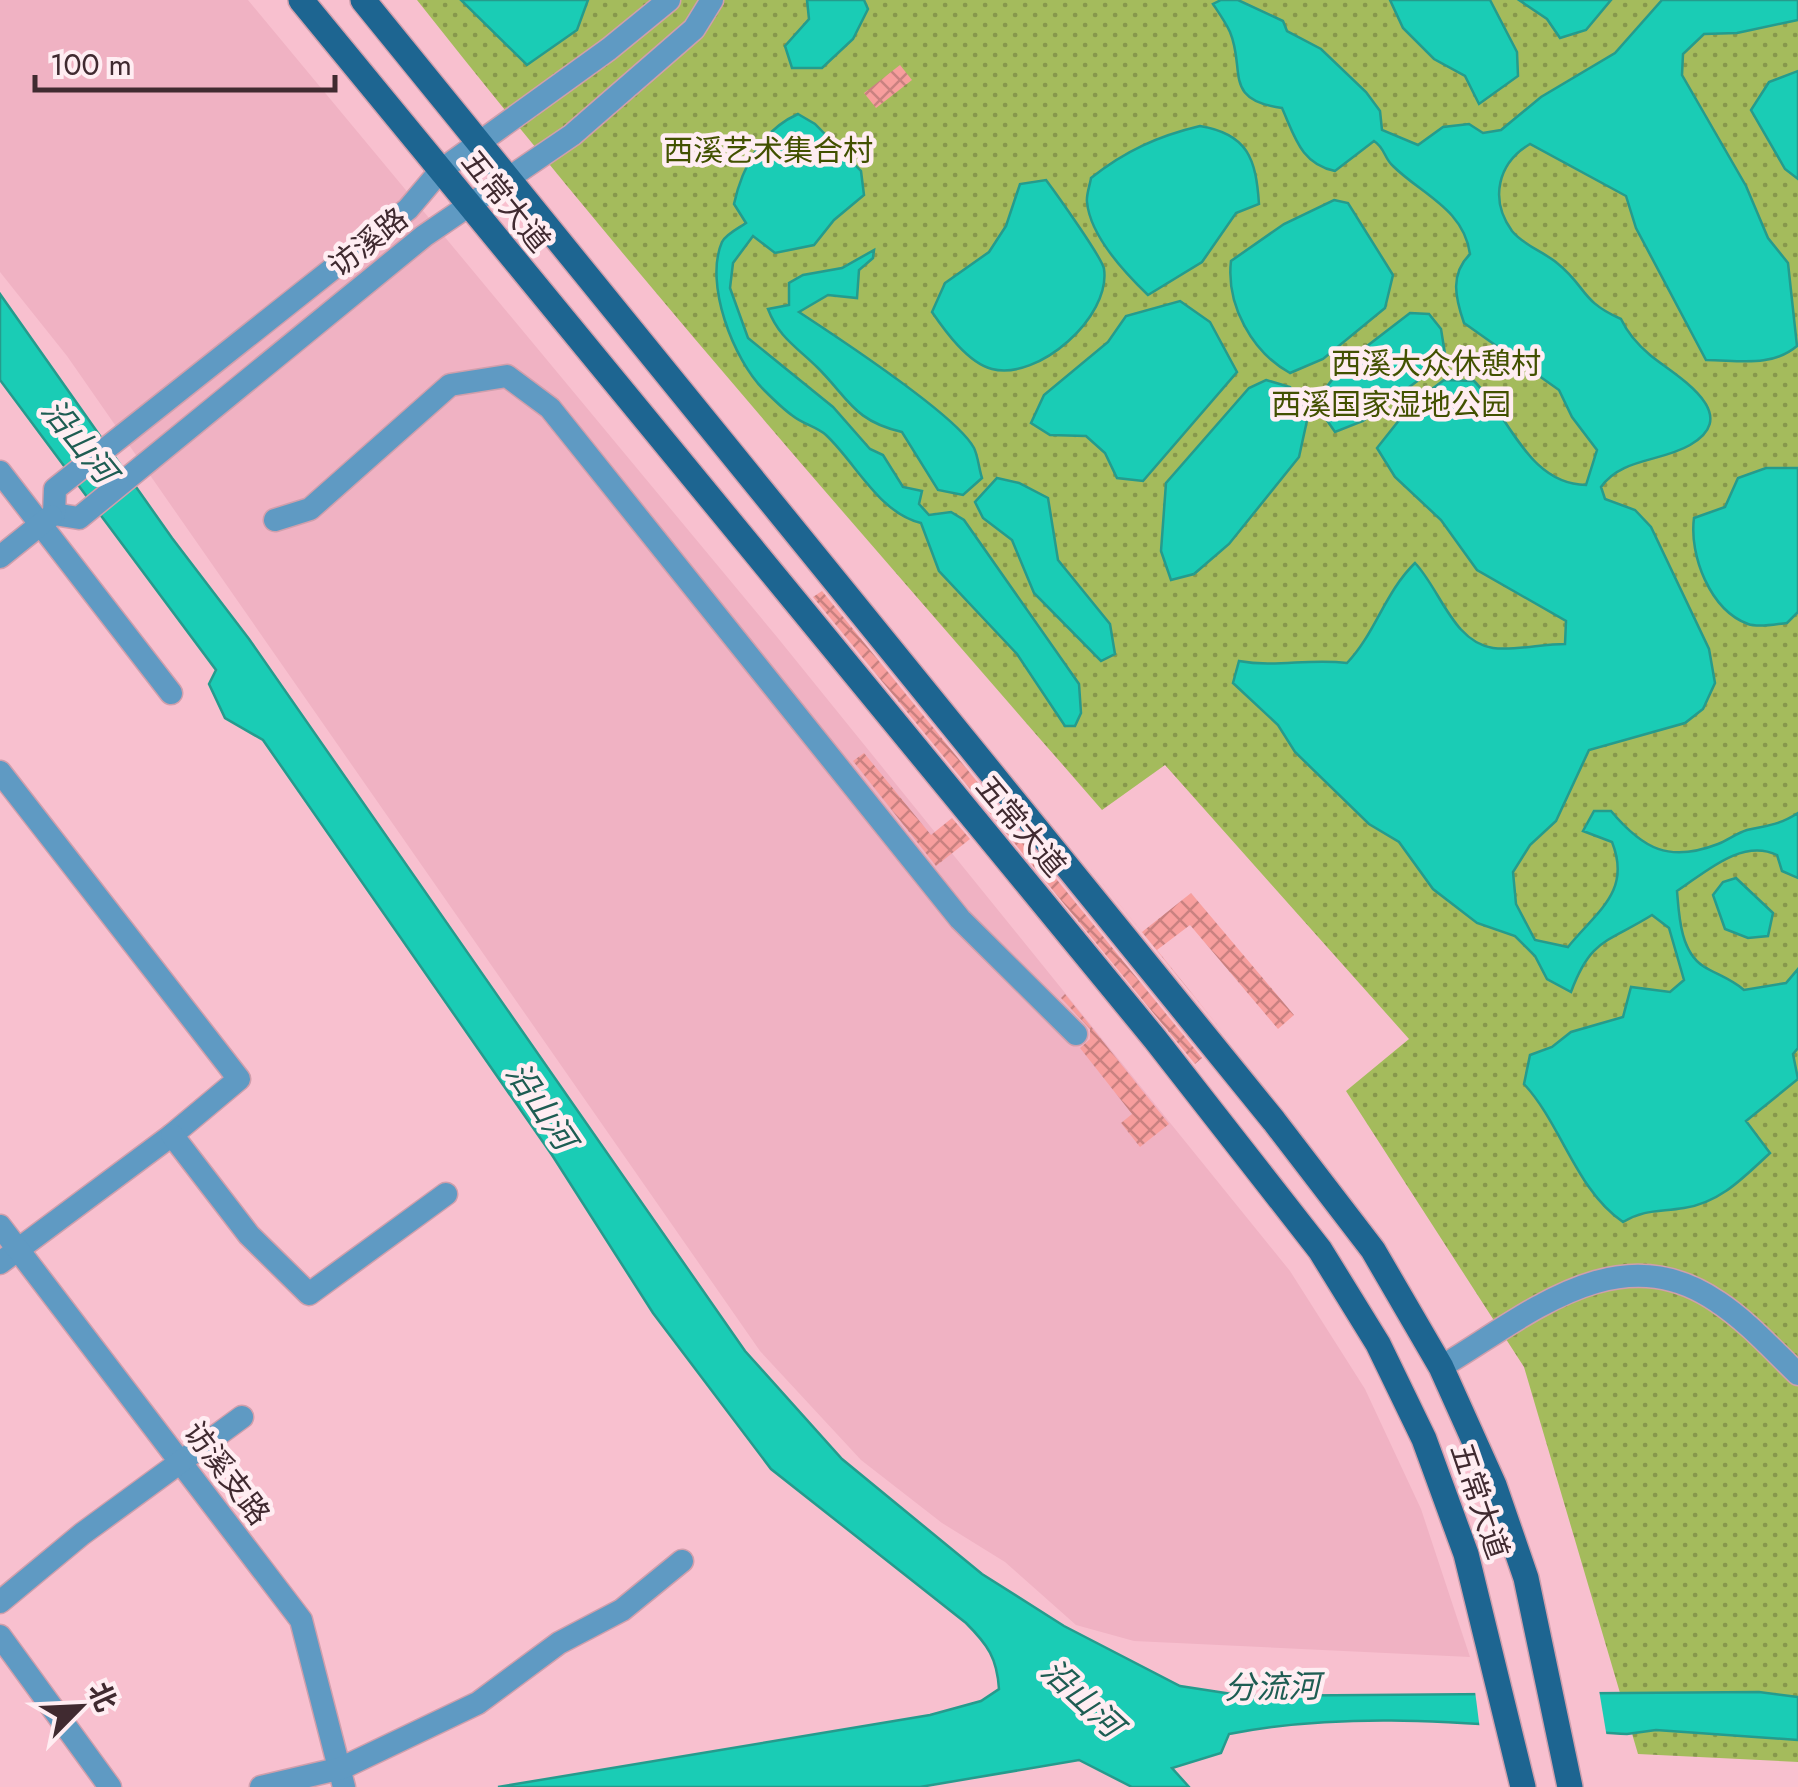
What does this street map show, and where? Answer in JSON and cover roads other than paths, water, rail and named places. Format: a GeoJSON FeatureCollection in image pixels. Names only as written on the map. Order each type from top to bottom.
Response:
{"type":"FeatureCollection","features":[{"type":"Feature","properties":{"kind":"main road","name":"五常大道"},"geometry":{"type":"LineString","coordinates":[[301,0],[1142,1024],[1320,1250],[1378,1344],[1424,1439],[1466,1554],[1524,1787]]}},
{"type":"Feature","properties":{"kind":"main road","name":"五常大道"},"geometry":{"type":"LineString","coordinates":[[363,0],[1274,1121],[1373,1250],[1440,1367],[1494,1484],[1526,1578],[1570,1787]]}},
{"type":"Feature","properties":{"kind":"street"},"geometry":{"type":"LineString","coordinates":[[0,557],[47,519],[55,488],[408,208],[440,170],[609,49],[669,0]]}},
{"type":"Feature","properties":{"kind":"street","name":"访溪路"},"geometry":{"type":"LineString","coordinates":[[47,519],[79,518],[466,205],[572,135],[694,29],[712,0]]}},
{"type":"Feature","properties":{"kind":"street"},"geometry":{"type":"LineString","coordinates":[[275,520],[310,509],[450,385],[507,376],[550,408],[960,919],[1076,1034]]}},
{"type":"Feature","properties":{"kind":"street"},"geometry":{"type":"LineString","coordinates":[[0,472],[47,519],[171,693]]}},
{"type":"Feature","properties":{"kind":"street"},"geometry":{"type":"LineString","coordinates":[[0,772],[238,1079],[172,1135],[10,1256]]}},
{"type":"Feature","properties":{"kind":"street"},"geometry":{"type":"LineString","coordinates":[[172,1135],[249,1235],[309,1294],[446,1194]]}},
{"type":"Feature","properties":{"kind":"street","name":"访溪支路"},"geometry":{"type":"LineString","coordinates":[[0,1226],[10,1256],[181,1463],[301,1620],[343,1777]]}},
{"type":"Feature","properties":{"kind":"street"},"geometry":{"type":"LineString","coordinates":[[1440,1367],[1580,1284],[1645,1274],[1685,1283],[1720,1302],[1798,1374]]}},
{"type":"Feature","properties":{"kind":"street"},"geometry":{"type":"LineString","coordinates":[[0,1602],[82,1534],[242,1417]]}},
{"type":"Feature","properties":{"kind":"street"},"geometry":{"type":"LineString","coordinates":[[260,1787],[343,1777],[478,1703],[559,1643],[622,1610],[682,1561]]}},
{"type":"Feature","properties":{"kind":"street"},"geometry":{"type":"LineString","coordinates":[[0,1636],[110,1787]]}},
{"type":"Feature","properties":{"kind":"water"},"geometry":{"type":"Polygon","coordinates":[[[461,0],[588,0],[577,30],[527,65],[461,0]]]}},
{"type":"Feature","properties":{"kind":"water"},"geometry":{"type":"Polygon","coordinates":[[[807,0],[864,0],[868,9],[853,39],[822,68],[792,68],[785,46],[809,19],[807,0]]]}},
{"type":"Feature","properties":{"kind":"water"},"geometry":{"type":"Polygon","coordinates":[[[1238,0],[1283,21],[1287,31],[1321,49],[1366,92],[1380,111],[1382,130],[1418,145],[1443,127],[1469,124],[1483,133],[1501,130],[1541,97],[1615,53],[1662,0],[1798,0],[1798,20],[1737,33],[1704,34],[1683,54],[1682,75],[1746,186],[1768,238],[1788,263],[1797,346],[1787,353],[1754,361],[1706,360],[1636,228],[1626,196],[1530,144],[1510,161],[1499,194],[1512,231],[1557,263],[1598,306],[1621,319],[1641,347],[1699,395],[1710,420],[1705,433],[1690,445],[1630,465],[1601,487],[1605,499],[1635,510],[1651,527],[1709,649],[1715,683],[1703,709],[1685,723],[1589,750],[1556,821],[1530,845],[1513,872],[1516,904],[1535,940],[1568,947],[1600,912],[1618,875],[1612,842],[1583,831],[1594,811],[1611,811],[1634,835],[1671,852],[1701,850],[1798,813],[1798,878],[1782,871],[1777,855],[1751,851],[1712,867],[1677,891],[1685,942],[1703,966],[1744,990],[1786,983],[1798,969],[1798,1048],[1793,1054],[1798,1079],[1746,1121],[1770,1153],[1731,1188],[1709,1201],[1645,1213],[1623,1222],[1593,1193],[1524,1084],[1530,1055],[1552,1047],[1571,1032],[1623,1017],[1631,987],[1670,992],[1684,980],[1669,928],[1652,915],[1602,944],[1586,961],[1571,992],[1547,979],[1535,956],[1515,936],[1477,923],[1433,889],[1399,842],[1369,824],[1295,752],[1278,725],[1233,683],[1239,661],[1347,663],[1415,563],[1457,625],[1479,644],[1501,649],[1565,644],[1566,621],[1477,570],[1441,520],[1395,477],[1377,448],[1412,404],[1444,380],[1474,381],[1535,461],[1566,482],[1586,485],[1597,450],[1572,417],[1559,390],[1464,323],[1456,286],[1459,270],[1470,254],[1466,238],[1450,214],[1393,166],[1374,141],[1335,171],[1314,162],[1301,148],[1282,108],[1263,104],[1243,90],[1230,32],[1213,4],[1238,0]]]}},
{"type":"Feature","properties":{"kind":"water"},"geometry":{"type":"Polygon","coordinates":[[[1390,0],[1490,0],[1517,52],[1518,76],[1479,104],[1465,76],[1434,59],[1403,28],[1390,0]]]}},
{"type":"Feature","properties":{"kind":"water"},"geometry":{"type":"Polygon","coordinates":[[[1519,0],[1611,0],[1586,30],[1560,38],[1547,19],[1519,0]]]}},
{"type":"Feature","properties":{"kind":"water"},"geometry":{"type":"Polygon","coordinates":[[[1798,71],[1798,179],[1785,169],[1751,110],[1769,82],[1798,71]]]}},
{"type":"Feature","properties":{"kind":"water"},"geometry":{"type":"Polygon","coordinates":[[[798,114],[815,124],[861,171],[864,195],[834,220],[814,245],[775,253],[753,236],[733,263],[730,288],[748,338],[833,407],[870,449],[883,455],[903,487],[922,491],[919,504],[929,515],[951,512],[964,520],[1079,684],[1081,713],[1075,726],[1065,726],[1017,654],[939,571],[921,523],[893,509],[826,435],[774,400],[753,376],[732,340],[719,299],[717,259],[722,242],[746,223],[734,204],[756,151],[774,130],[798,114]]]}},
{"type":"Feature","properties":{"kind":"water"},"geometry":{"type":"Polygon","coordinates":[[[1200,126],[1229,135],[1246,151],[1255,174],[1259,204],[1236,213],[1202,262],[1148,295],[1119,265],[1095,227],[1087,202],[1091,178],[1142,146],[1200,126]]]}},
{"type":"Feature","properties":{"kind":"water"},"geometry":{"type":"Polygon","coordinates":[[[1046,180],[1102,263],[1103,288],[1096,307],[1068,342],[1030,365],[992,369],[966,353],[932,312],[945,283],[989,252],[1006,226],[1020,184],[1046,180]]]}},
{"type":"Feature","properties":{"kind":"water"},"geometry":{"type":"Polygon","coordinates":[[[1334,200],[1348,203],[1393,275],[1385,308],[1323,359],[1290,373],[1264,353],[1244,326],[1233,294],[1231,261],[1284,224],[1334,200]]]}},
{"type":"Feature","properties":{"kind":"water"},"geometry":{"type":"Polygon","coordinates":[[[874,250],[873,258],[859,270],[857,298],[828,295],[799,312],[893,376],[963,434],[974,448],[982,478],[963,495],[938,490],[902,432],[873,422],[854,408],[783,335],[768,309],[789,305],[789,283],[803,275],[842,268],[874,250]]]}},
{"type":"Feature","properties":{"kind":"water","name":"沿山河"},"geometry":{"type":"Polygon","coordinates":[[[0,294],[172,538],[249,639],[745,1351],[842,1459],[982,1574],[1064,1626],[1180,1686],[1245,1696],[1759,1692],[1798,1697],[1798,1740],[1656,1730],[1627,1734],[1378,1720],[1278,1726],[1229,1734],[1221,1753],[1172,1768],[1189,1787],[1132,1787],[1079,1760],[920,1787],[498,1787],[930,1715],[981,1701],[999,1689],[996,1669],[986,1645],[966,1623],[771,1469],[653,1313],[552,1155],[263,740],[225,718],[209,684],[216,670],[0,380],[0,294]]]}},
{"type":"Feature","properties":{"kind":"water"},"geometry":{"type":"Polygon","coordinates":[[[1180,301],[1210,322],[1237,372],[1143,481],[1117,478],[1105,453],[1086,436],[1050,435],[1031,423],[1044,395],[1108,342],[1126,316],[1180,301]]]}},
{"type":"Feature","properties":{"kind":"water"},"geometry":{"type":"Polygon","coordinates":[[[1410,313],[1429,314],[1441,329],[1446,360],[1363,421],[1335,432],[1324,416],[1322,393],[1345,363],[1410,313]]]}},
{"type":"Feature","properties":{"kind":"water"},"geometry":{"type":"Polygon","coordinates":[[[1266,380],[1290,387],[1308,416],[1299,457],[1229,544],[1194,574],[1171,580],[1161,551],[1166,483],[1249,388],[1266,380]]]}},
{"type":"Feature","properties":{"kind":"water"},"geometry":{"type":"Polygon","coordinates":[[[1766,468],[1798,468],[1798,612],[1787,623],[1757,626],[1735,617],[1713,594],[1699,564],[1693,533],[1694,518],[1725,507],[1738,478],[1766,468]]]}},
{"type":"Feature","properties":{"kind":"water"},"geometry":{"type":"Polygon","coordinates":[[[997,478],[1019,483],[1048,498],[1058,560],[1110,624],[1115,654],[1101,661],[1034,593],[1012,540],[983,518],[975,502],[997,478]]]}},
{"type":"Feature","properties":{"kind":"water"},"geometry":{"type":"Polygon","coordinates":[[[1736,878],[1773,913],[1768,936],[1748,938],[1725,929],[1713,895],[1723,882],[1736,878]]]}},
{"type":"Feature","properties":{"kind":"park label","name":"西溪艺术集合村"},"geometry":{"type":"Point","coordinates":[768,150]}},
{"type":"Feature","properties":{"kind":"park label","name":"西溪大众休憩村"},"geometry":{"type":"Point","coordinates":[1436,363]}},
{"type":"Feature","properties":{"kind":"park label","name":"西溪国家湿地公园"},"geometry":{"type":"Point","coordinates":[1391,404]}},
{"type":"Feature","properties":{"kind":"water label","name":"分流河"},"geometry":{"type":"Point","coordinates":[1272,1687]}}]}
